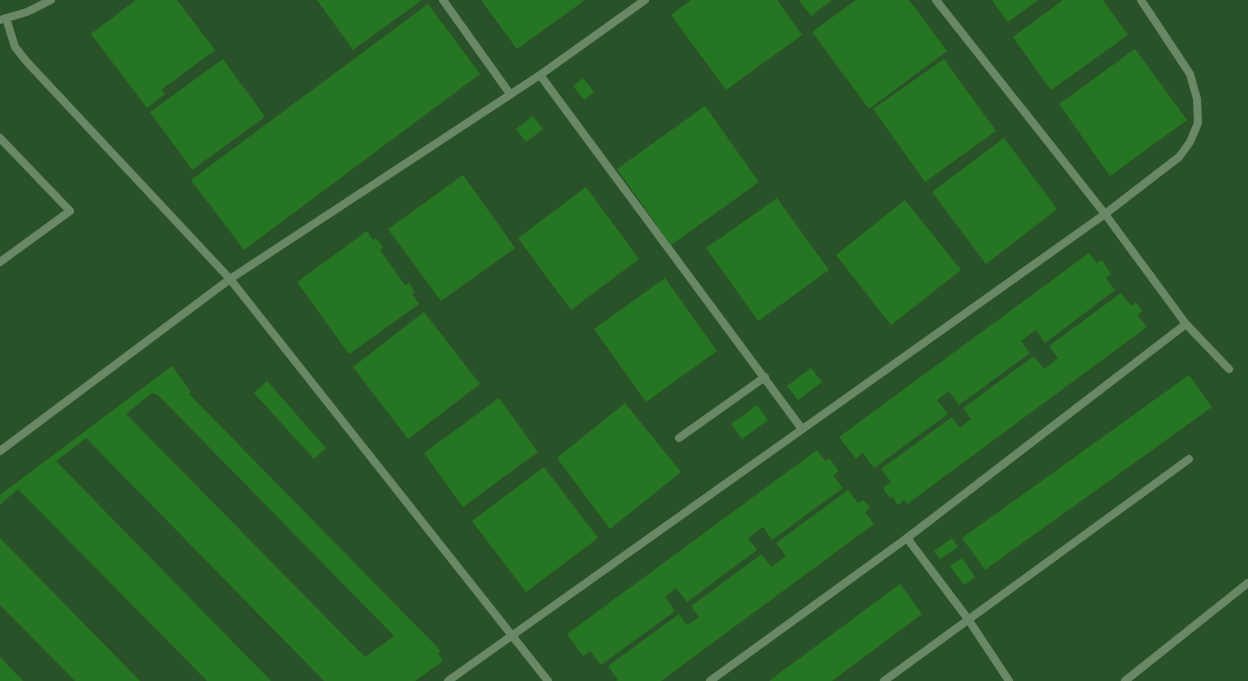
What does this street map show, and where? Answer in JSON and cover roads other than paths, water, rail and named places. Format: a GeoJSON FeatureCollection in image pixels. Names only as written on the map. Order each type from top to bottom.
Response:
{"type":"FeatureCollection","features":[{"type":"Feature","properties":{"kind":"street"},"geometry":{"type":"LineString","coordinates":[[51,0],[27,12],[3,19],[15,47],[27,62],[230,279],[548,681]]}},
{"type":"Feature","properties":{"kind":"street"},"geometry":{"type":"LineString","coordinates":[[443,0],[510,94]]}},
{"type":"Feature","properties":{"kind":"street"},"geometry":{"type":"LineString","coordinates":[[0,451],[230,279],[540,75],[645,0]]}},
{"type":"Feature","properties":{"kind":"street"},"geometry":{"type":"LineString","coordinates":[[936,0],[1105,214],[1186,324],[1229,369]]}},
{"type":"Feature","properties":{"kind":"street"},"geometry":{"type":"LineString","coordinates":[[448,681],[1105,214],[1179,157],[1190,142],[1198,123],[1197,99],[1190,74],[1140,0]]}},
{"type":"Feature","properties":{"kind":"street"},"geometry":{"type":"LineString","coordinates":[[540,75],[802,429]]}},
{"type":"Feature","properties":{"kind":"street"},"geometry":{"type":"LineString","coordinates":[[0,138],[70,211],[0,262]]}},
{"type":"Feature","properties":{"kind":"street"},"geometry":{"type":"LineString","coordinates":[[710,681],[906,538],[1186,324]]}},
{"type":"Feature","properties":{"kind":"street"},"geometry":{"type":"LineString","coordinates":[[679,438],[765,377]]}},
{"type":"Feature","properties":{"kind":"street"},"geometry":{"type":"LineString","coordinates":[[884,681],[1189,459]]}},
{"type":"Feature","properties":{"kind":"street"},"geometry":{"type":"LineString","coordinates":[[906,538],[968,620],[1009,681]]}},
{"type":"Feature","properties":{"kind":"street"},"geometry":{"type":"LineString","coordinates":[[1125,681],[1248,583]]}}]}
